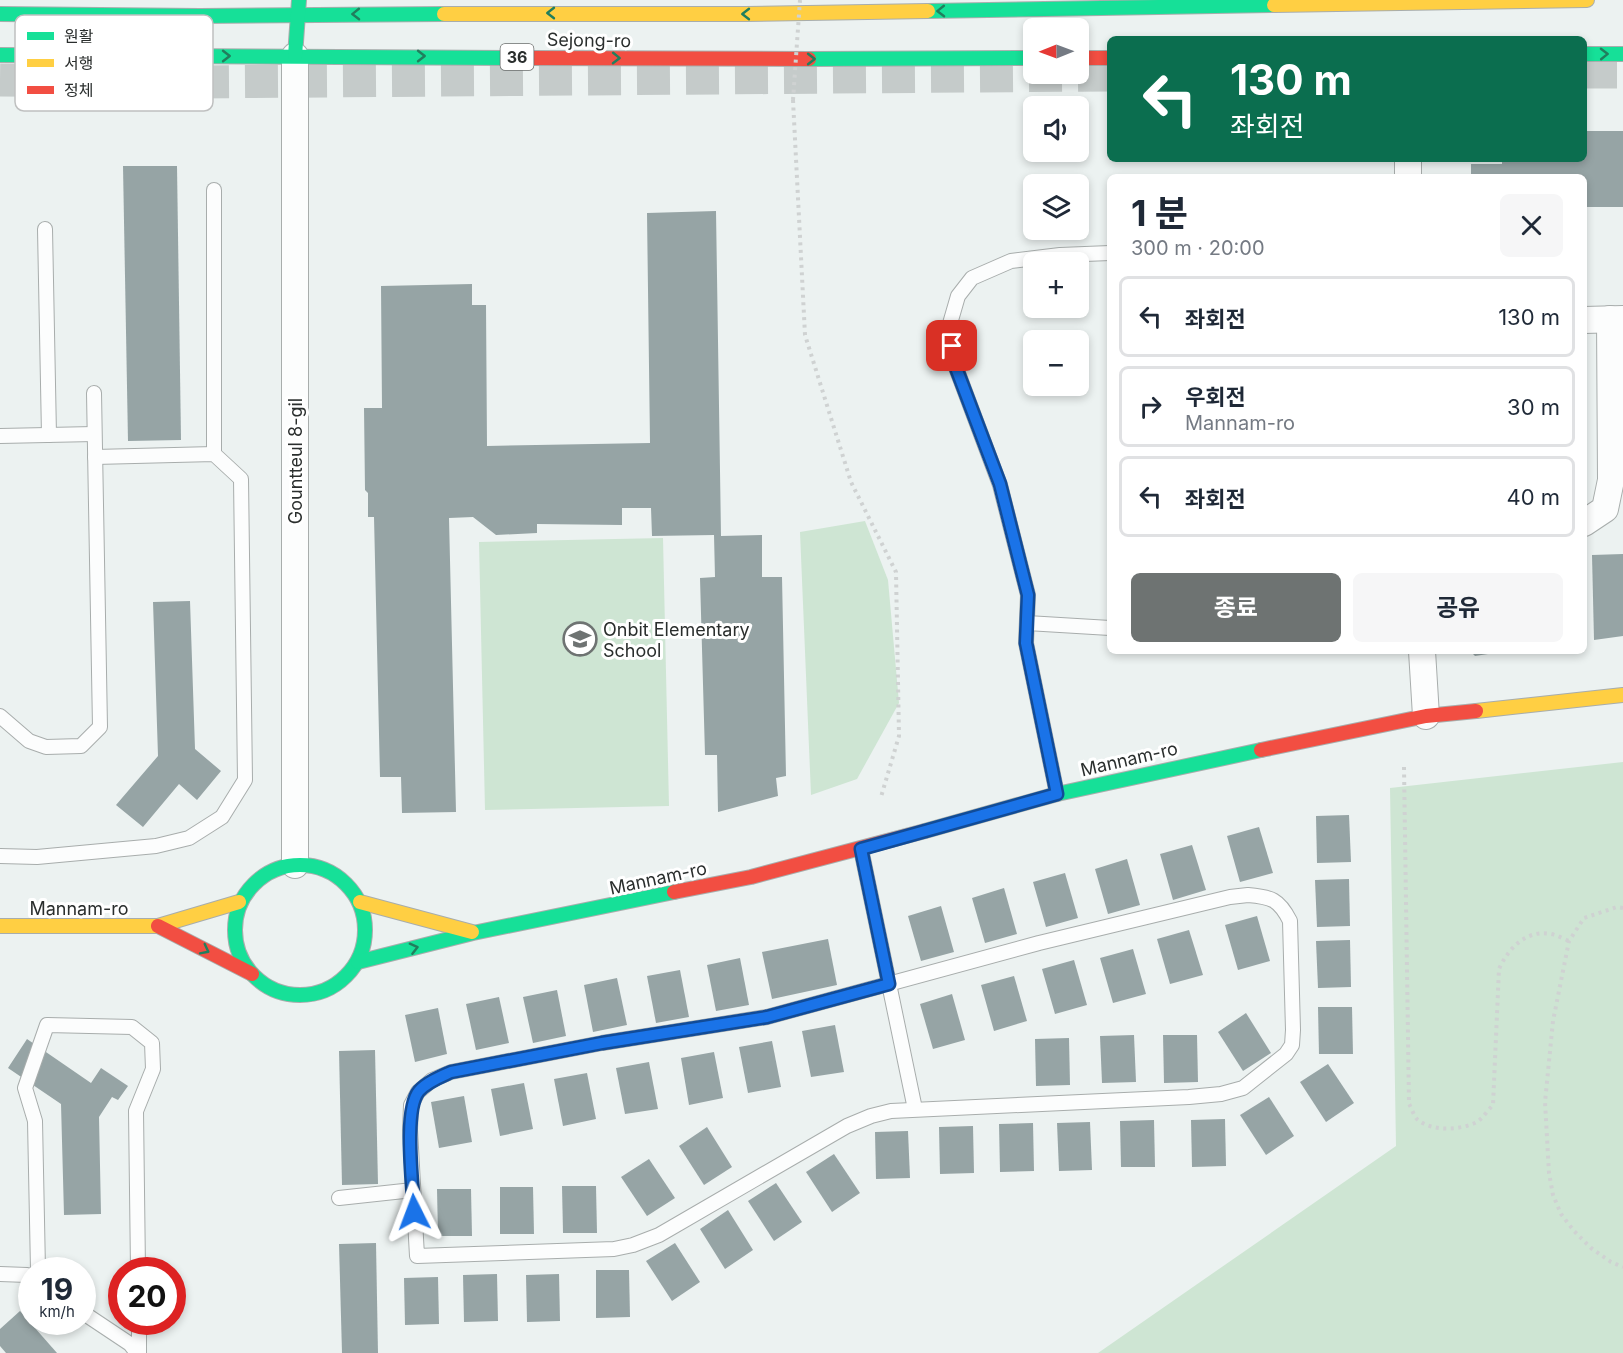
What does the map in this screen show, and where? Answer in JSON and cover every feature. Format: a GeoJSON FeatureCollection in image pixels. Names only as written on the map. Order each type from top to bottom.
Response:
{"type":"FeatureCollection","features":[{"type":"Feature","properties":{"kind":"main road"},"geometry":{"type":"LineString","coordinates":[[295,56],[299,0]]}},
{"type":"Feature","properties":{"kind":"main road","name":"Sejong-ro"},"geometry":{"type":"LineString","coordinates":[[0,14],[745,14],[1405,1],[1587,0]]}},
{"type":"Feature","properties":{"kind":"main road"},"geometry":{"type":"LineString","coordinates":[[1587,54],[1623,54]]}},
{"type":"Feature","properties":{"kind":"main road","name":"Sejong-ro"},"geometry":{"type":"LineString","coordinates":[[0,55],[15,55]]}},
{"type":"Feature","properties":{"kind":"main road","name":"Sejong-ro"},"geometry":{"type":"LineString","coordinates":[[213,56],[1023,58]]}},
{"type":"Feature","properties":{"kind":"main road"},"geometry":{"type":"LineString","coordinates":[[1089,58],[1107,58]]}},
{"type":"Feature","properties":{"kind":"main road","name":"Mannam-ro"},"geometry":{"type":"LineString","coordinates":[[358,962],[474,933],[751,877],[1057,794],[1202,761],[1426,716],[1623,694]]}},
{"type":"Feature","properties":{"kind":"main road"},"geometry":{"type":"LineString","coordinates":[[285,865],[314,865],[341,878],[360,902],[366,932],[358,962],[339,983],[314,994],[287,995],[262,984],[243,964],[233,933],[239,903],[258,879],[285,865]]}},
{"type":"Feature","properties":{"kind":"main road"},"geometry":{"type":"LineString","coordinates":[[360,902],[474,933]]}},
{"type":"Feature","properties":{"kind":"main road"},"geometry":{"type":"LineString","coordinates":[[158,926],[239,903]]}},
{"type":"Feature","properties":{"kind":"main road","name":"Mannam-ro"},"geometry":{"type":"LineString","coordinates":[[0,926],[158,926]]}},
{"type":"Feature","properties":{"kind":"main road"},"geometry":{"type":"LineString","coordinates":[[158,926],[252,974]]}},
{"type":"Feature","properties":{"kind":"street","name":"Gountteul 8-gil"},"geometry":{"type":"LineString","coordinates":[[295,56],[295,865]]}},
{"type":"Feature","properties":{"kind":"street"},"geometry":{"type":"LineString","coordinates":[[1587,320],[1616,319],[1611,480],[1605,509],[1587,521]]}},
{"type":"Feature","properties":{"kind":"street"},"geometry":{"type":"LineString","coordinates":[[1422,654],[1426,716]]}},
{"type":"Feature","properties":{"kind":"lane"},"geometry":{"type":"LineString","coordinates":[[214,190],[214,454]]}},
{"type":"Feature","properties":{"kind":"lane"},"geometry":{"type":"LineString","coordinates":[[45,228],[49,435]]}},
{"type":"Feature","properties":{"kind":"lane"},"geometry":{"type":"LineString","coordinates":[[1057,794],[1026,643],[1028,595],[1000,484],[955,365],[949,327],[958,296],[972,278],[1011,261],[1060,255],[1107,253]]}},
{"type":"Feature","properties":{"kind":"lane"},"geometry":{"type":"LineString","coordinates":[[0,716],[29,741],[46,747],[81,746],[100,727],[94,393]]}},
{"type":"Feature","properties":{"kind":"lane"},"geometry":{"type":"LineString","coordinates":[[0,436],[94,435]]}},
{"type":"Feature","properties":{"kind":"lane"},"geometry":{"type":"LineString","coordinates":[[0,856],[37,857],[156,846],[189,838],[222,818],[245,780],[241,479],[214,454],[95,457]]}},
{"type":"Feature","properties":{"kind":"lane"},"geometry":{"type":"LineString","coordinates":[[1027,623],[1107,628]]}},
{"type":"Feature","properties":{"kind":"lane"},"geometry":{"type":"LineString","coordinates":[[861,849],[915,1109]]}},
{"type":"Feature","properties":{"kind":"lane"},"geometry":{"type":"LineString","coordinates":[[1256,896],[1276,901],[1290,921],[1292,1045],[1276,1063],[1243,1088],[1221,1094],[915,1109],[871,1116],[847,1126],[659,1235],[624,1247],[582,1251],[417,1256],[410,1130],[411,1106],[418,1092],[432,1080],[451,1072],[602,1043],[767,1017],[889,984],[1039,943],[1230,897],[1256,896]]}},
{"type":"Feature","properties":{"kind":"lane"},"geometry":{"type":"LineString","coordinates":[[38,1257],[35,1121],[25,1088],[47,1025],[132,1027],[152,1043],[153,1069],[136,1111],[138,1257]]}},
{"type":"Feature","properties":{"kind":"lane"},"geometry":{"type":"LineString","coordinates":[[339,1198],[413,1190]]}},
{"type":"Feature","properties":{"kind":"lane"},"geometry":{"type":"LineString","coordinates":[[0,1274],[18,1275]]}},
{"type":"Feature","properties":{"kind":"lane"},"geometry":{"type":"LineString","coordinates":[[96,1321],[130,1344],[138,1353]]}},
{"type":"Feature","properties":{"kind":"lane"},"geometry":{"type":"LineString","coordinates":[[138,1353],[139,1335]]}},
{"type":"Feature","properties":{"kind":"path"},"geometry":{"type":"LineString","coordinates":[[800,0],[793,100],[805,335],[851,482],[896,572],[899,736],[881,797]]}},
{"type":"Feature","properties":{"kind":"path"},"geometry":{"type":"LineString","coordinates":[[1404,767],[1409,1104],[1416,1119],[1429,1126],[1446,1128],[1466,1126],[1479,1121],[1493,1105],[1499,969],[1505,955],[1531,935],[1551,934],[1569,941]]}},
{"type":"Feature","properties":{"kind":"path"},"geometry":{"type":"LineString","coordinates":[[1623,908],[1617,907],[1584,918],[1569,941],[1553,1021],[1545,1102],[1549,1173],[1553,1195],[1561,1214],[1591,1248],[1611,1262],[1623,1266]]}},
{"type":"Feature","properties":{"kind":"green space"},"geometry":{"type":"Polygon","coordinates":[[[865,521],[888,580],[899,703],[857,779],[811,795],[800,532],[865,521]]]}},
{"type":"Feature","properties":{"kind":"green space"},"geometry":{"type":"Polygon","coordinates":[[[663,538],[669,806],[485,810],[479,542],[663,538]]]}},
{"type":"Feature","properties":{"kind":"green space"},"geometry":{"type":"Polygon","coordinates":[[[1623,762],[1623,1353],[1098,1353],[1396,1146],[1390,788],[1623,762]]]}},
{"type":"Feature","properties":{"kind":"building"},"geometry":{"type":"Polygon","coordinates":[[[1587,131],[1623,131],[1623,207],[1587,207],[1587,174],[1471,174],[1471,164],[1502,164],[1502,162],[1587,162],[1587,131]]]}},
{"type":"Feature","properties":{"kind":"building"},"geometry":{"type":"Polygon","coordinates":[[[123,166],[177,166],[181,440],[128,441],[123,166]]]}},
{"type":"Feature","properties":{"kind":"building"},"geometry":{"type":"Polygon","coordinates":[[[716,211],[721,536],[762,535],[762,577],[782,577],[786,776],[776,778],[778,796],[718,812],[717,755],[705,755],[700,578],[715,577],[714,535],[652,536],[651,508],[622,508],[622,525],[537,524],[537,533],[496,535],[473,517],[449,518],[456,812],[402,813],[401,777],[380,777],[374,517],[368,517],[368,493],[365,490],[364,408],[382,408],[381,286],[472,284],[472,305],[486,305],[487,446],[650,443],[647,213],[716,211]]]}},
{"type":"Feature","properties":{"kind":"building"},"geometry":{"type":"Polygon","coordinates":[[[1623,554],[1623,636],[1594,640],[1592,555],[1623,554]]]}},
{"type":"Feature","properties":{"kind":"building"},"geometry":{"type":"Polygon","coordinates":[[[190,601],[195,749],[221,771],[197,800],[179,784],[143,827],[116,805],[158,756],[153,602],[190,601]]]}},
{"type":"Feature","properties":{"kind":"building"},"geometry":{"type":"Polygon","coordinates":[[[1349,815],[1351,862],[1317,863],[1316,816],[1349,815]]]}},
{"type":"Feature","properties":{"kind":"building"},"geometry":{"type":"Polygon","coordinates":[[[1259,827],[1273,873],[1240,882],[1227,836],[1259,827]]]}},
{"type":"Feature","properties":{"kind":"building"},"geometry":{"type":"Polygon","coordinates":[[[1192,845],[1206,890],[1173,900],[1160,854],[1192,845]]]}},
{"type":"Feature","properties":{"kind":"building"},"geometry":{"type":"Polygon","coordinates":[[[1127,859],[1140,905],[1108,914],[1095,869],[1127,859]]]}},
{"type":"Feature","properties":{"kind":"building"},"geometry":{"type":"Polygon","coordinates":[[[1065,873],[1078,918],[1046,927],[1033,882],[1065,873]]]}},
{"type":"Feature","properties":{"kind":"building"},"geometry":{"type":"Polygon","coordinates":[[[1349,879],[1350,926],[1317,927],[1315,880],[1349,879]]]}},
{"type":"Feature","properties":{"kind":"building"},"geometry":{"type":"Polygon","coordinates":[[[1004,888],[1017,934],[985,943],[972,898],[1004,888]]]}},
{"type":"Feature","properties":{"kind":"building"},"geometry":{"type":"Polygon","coordinates":[[[941,906],[954,952],[921,961],[908,916],[941,906]]]}},
{"type":"Feature","properties":{"kind":"building"},"geometry":{"type":"Polygon","coordinates":[[[1257,916],[1270,961],[1238,970],[1225,925],[1257,916]]]}},
{"type":"Feature","properties":{"kind":"building"},"geometry":{"type":"Polygon","coordinates":[[[1189,930],[1203,975],[1170,984],[1157,939],[1189,930]]]}},
{"type":"Feature","properties":{"kind":"building"},"geometry":{"type":"Polygon","coordinates":[[[828,939],[837,985],[772,999],[762,952],[828,939]]]}},
{"type":"Feature","properties":{"kind":"building"},"geometry":{"type":"Polygon","coordinates":[[[1350,940],[1351,987],[1318,988],[1316,941],[1350,940]]]}},
{"type":"Feature","properties":{"kind":"building"},"geometry":{"type":"Polygon","coordinates":[[[1133,949],[1146,994],[1113,1003],[1100,958],[1133,949]]]}},
{"type":"Feature","properties":{"kind":"building"},"geometry":{"type":"Polygon","coordinates":[[[740,958],[749,1005],[716,1011],[707,965],[740,958]]]}},
{"type":"Feature","properties":{"kind":"building"},"geometry":{"type":"Polygon","coordinates":[[[1074,960],[1087,1005],[1055,1014],[1042,969],[1074,960]]]}},
{"type":"Feature","properties":{"kind":"building"},"geometry":{"type":"Polygon","coordinates":[[[680,970],[689,1017],[656,1023],[647,976],[680,970]]]}},
{"type":"Feature","properties":{"kind":"building"},"geometry":{"type":"Polygon","coordinates":[[[1014,976],[1027,1021],[994,1031],[981,985],[1014,976]]]}},
{"type":"Feature","properties":{"kind":"building"},"geometry":{"type":"Polygon","coordinates":[[[617,978],[627,1025],[593,1032],[584,985],[617,978]]]}},
{"type":"Feature","properties":{"kind":"building"},"geometry":{"type":"Polygon","coordinates":[[[557,990],[566,1036],[533,1043],[523,997],[557,990]]]}},
{"type":"Feature","properties":{"kind":"building"},"geometry":{"type":"Polygon","coordinates":[[[952,994],[965,1040],[933,1049],[920,1004],[952,994]]]}},
{"type":"Feature","properties":{"kind":"building"},"geometry":{"type":"Polygon","coordinates":[[[499,997],[509,1043],[476,1050],[466,1004],[499,997]]]}},
{"type":"Feature","properties":{"kind":"building"},"geometry":{"type":"Polygon","coordinates":[[[1318,1007],[1352,1007],[1353,1054],[1319,1054],[1318,1007]]]}},
{"type":"Feature","properties":{"kind":"building"},"geometry":{"type":"Polygon","coordinates":[[[438,1008],[447,1054],[415,1062],[405,1015],[438,1008]]]}},
{"type":"Feature","properties":{"kind":"building"},"geometry":{"type":"Polygon","coordinates":[[[1246,1013],[1271,1053],[1243,1071],[1218,1032],[1246,1013]]]}},
{"type":"Feature","properties":{"kind":"building"},"geometry":{"type":"Polygon","coordinates":[[[835,1025],[844,1072],[811,1077],[802,1031],[835,1025]]]}},
{"type":"Feature","properties":{"kind":"building"},"geometry":{"type":"Polygon","coordinates":[[[1134,1035],[1136,1082],[1102,1083],[1100,1036],[1134,1035]]]}},
{"type":"Feature","properties":{"kind":"building"},"geometry":{"type":"Polygon","coordinates":[[[1163,1035],[1197,1035],[1198,1082],[1164,1083],[1163,1035]]]}},
{"type":"Feature","properties":{"kind":"building"},"geometry":{"type":"Polygon","coordinates":[[[1069,1038],[1070,1085],[1036,1086],[1035,1039],[1069,1038]]]}},
{"type":"Feature","properties":{"kind":"building"},"geometry":{"type":"Polygon","coordinates":[[[27,1039],[91,1083],[101,1068],[128,1086],[118,1100],[112,1097],[99,1117],[101,1214],[64,1215],[61,1104],[8,1068],[27,1039]]]}},
{"type":"Feature","properties":{"kind":"building"},"geometry":{"type":"Polygon","coordinates":[[[772,1041],[781,1087],[748,1093],[739,1047],[772,1041]]]}},
{"type":"Feature","properties":{"kind":"building"},"geometry":{"type":"Polygon","coordinates":[[[375,1050],[378,1184],[342,1185],[339,1051],[375,1050]]]}},
{"type":"Feature","properties":{"kind":"building"},"geometry":{"type":"Polygon","coordinates":[[[714,1052],[723,1098],[689,1105],[681,1058],[714,1052]]]}},
{"type":"Feature","properties":{"kind":"building"},"geometry":{"type":"Polygon","coordinates":[[[649,1062],[658,1109],[625,1114],[616,1068],[649,1062]]]}},
{"type":"Feature","properties":{"kind":"building"},"geometry":{"type":"Polygon","coordinates":[[[1328,1064],[1354,1103],[1326,1122],[1300,1082],[1328,1064]]]}},
{"type":"Feature","properties":{"kind":"building"},"geometry":{"type":"Polygon","coordinates":[[[587,1073],[596,1119],[563,1126],[554,1079],[587,1073]]]}},
{"type":"Feature","properties":{"kind":"building"},"geometry":{"type":"Polygon","coordinates":[[[524,1083],[533,1129],[500,1136],[491,1089],[524,1083]]]}},
{"type":"Feature","properties":{"kind":"building"},"geometry":{"type":"Polygon","coordinates":[[[464,1096],[472,1142],[439,1148],[431,1102],[464,1096]]]}},
{"type":"Feature","properties":{"kind":"building"},"geometry":{"type":"Polygon","coordinates":[[[1269,1097],[1294,1136],[1266,1155],[1240,1115],[1269,1097]]]}},
{"type":"Feature","properties":{"kind":"building"},"geometry":{"type":"Polygon","coordinates":[[[1225,1119],[1226,1166],[1192,1167],[1191,1120],[1225,1119]]]}},
{"type":"Feature","properties":{"kind":"building"},"geometry":{"type":"Polygon","coordinates":[[[1154,1120],[1155,1167],[1121,1167],[1120,1121],[1154,1120]]]}},
{"type":"Feature","properties":{"kind":"building"},"geometry":{"type":"Polygon","coordinates":[[[1090,1122],[1092,1170],[1059,1171],[1057,1123],[1090,1122]]]}},
{"type":"Feature","properties":{"kind":"building"},"geometry":{"type":"Polygon","coordinates":[[[1033,1123],[1034,1171],[1000,1172],[999,1124],[1033,1123]]]}},
{"type":"Feature","properties":{"kind":"building"},"geometry":{"type":"Polygon","coordinates":[[[973,1126],[974,1173],[940,1174],[939,1127],[973,1126]]]}},
{"type":"Feature","properties":{"kind":"building"},"geometry":{"type":"Polygon","coordinates":[[[707,1127],[732,1167],[704,1185],[679,1146],[707,1127]]]}},
{"type":"Feature","properties":{"kind":"building"},"geometry":{"type":"Polygon","coordinates":[[[908,1131],[910,1178],[876,1179],[875,1132],[908,1131]]]}},
{"type":"Feature","properties":{"kind":"building"},"geometry":{"type":"Polygon","coordinates":[[[834,1154],[860,1193],[832,1212],[806,1172],[834,1154]]]}},
{"type":"Feature","properties":{"kind":"building"},"geometry":{"type":"Polygon","coordinates":[[[649,1159],[675,1198],[647,1216],[621,1177],[649,1159]]]}},
{"type":"Feature","properties":{"kind":"building"},"geometry":{"type":"Polygon","coordinates":[[[776,1183],[802,1222],[774,1241],[748,1201],[776,1183]]]}},
{"type":"Feature","properties":{"kind":"building"},"geometry":{"type":"Polygon","coordinates":[[[562,1186],[596,1186],[597,1233],[563,1233],[562,1186]]]}},
{"type":"Feature","properties":{"kind":"building"},"geometry":{"type":"Polygon","coordinates":[[[500,1187],[533,1187],[534,1234],[500,1234],[500,1187]]]}},
{"type":"Feature","properties":{"kind":"building"},"geometry":{"type":"Polygon","coordinates":[[[437,1189],[471,1189],[472,1236],[438,1236],[437,1189]]]}},
{"type":"Feature","properties":{"kind":"building"},"geometry":{"type":"Polygon","coordinates":[[[728,1210],[753,1250],[725,1269],[700,1229],[728,1210]]]}},
{"type":"Feature","properties":{"kind":"building"},"geometry":{"type":"Polygon","coordinates":[[[376,1243],[378,1353],[342,1353],[339,1244],[376,1243]]]}},
{"type":"Feature","properties":{"kind":"building"},"geometry":{"type":"Polygon","coordinates":[[[675,1243],[700,1282],[672,1301],[646,1261],[675,1243]]]}},
{"type":"Feature","properties":{"kind":"building"},"geometry":{"type":"Polygon","coordinates":[[[596,1270],[629,1270],[630,1317],[596,1318],[596,1270]]]}},
{"type":"Feature","properties":{"kind":"building"},"geometry":{"type":"Polygon","coordinates":[[[497,1274],[498,1321],[464,1322],[463,1275],[497,1274]]]}},
{"type":"Feature","properties":{"kind":"building"},"geometry":{"type":"Polygon","coordinates":[[[559,1274],[560,1321],[527,1322],[526,1275],[559,1274]]]}},
{"type":"Feature","properties":{"kind":"building"},"geometry":{"type":"Polygon","coordinates":[[[438,1277],[439,1324],[405,1325],[404,1278],[438,1277]]]}},
{"type":"Feature","properties":{"kind":"building"},"geometry":{"type":"Polygon","coordinates":[[[18,1313],[18,1335],[41,1335],[57,1353],[6,1353],[0,1346],[0,1329],[18,1313]]]}},
{"type":"Feature","properties":{"kind":"tunnel"},"geometry":{"type":"LineString","coordinates":[[1587,72],[1623,72]]}},
{"type":"Feature","properties":{"kind":"tunnel"},"geometry":{"type":"LineString","coordinates":[[213,82],[1107,75]]}},
{"type":"Feature","properties":{"kind":"tunnel"},"geometry":{"type":"LineString","coordinates":[[0,80],[15,80]]}},
{"type":"Feature","properties":{"kind":"traffic: fast"},"geometry":{"type":"LineString","coordinates":[[295,56],[299,0]]}},
{"type":"Feature","properties":{"kind":"traffic: fast"},"geometry":{"type":"LineString","coordinates":[[928,11],[1274,5]]}},
{"type":"Feature","properties":{"kind":"traffic: fast"},"geometry":{"type":"LineString","coordinates":[[0,14],[100,15]]}},
{"type":"Feature","properties":{"kind":"traffic: fast"},"geometry":{"type":"LineString","coordinates":[[213,16],[444,14]]}},
{"type":"Feature","properties":{"kind":"traffic: fast"},"geometry":{"type":"LineString","coordinates":[[1587,54],[1623,54]]}},
{"type":"Feature","properties":{"kind":"traffic: fast"},"geometry":{"type":"LineString","coordinates":[[0,55],[15,55]]}},
{"type":"Feature","properties":{"kind":"traffic: fast"},"geometry":{"type":"LineString","coordinates":[[213,56],[528,58]]}},
{"type":"Feature","properties":{"kind":"traffic: fast"},"geometry":{"type":"LineString","coordinates":[[809,59],[1023,58]]}},
{"type":"Feature","properties":{"kind":"traffic: fast"},"geometry":{"type":"LineString","coordinates":[[925,831],[1057,794],[1261,750]]}},
{"type":"Feature","properties":{"kind":"traffic: fast"},"geometry":{"type":"LineString","coordinates":[[300,865],[325,870],[346,884],[360,905],[365,930],[360,955],[346,976],[325,990],[300,995],[275,990],[254,976],[240,955],[235,930],[240,905],[254,884],[275,870],[300,865]]}},
{"type":"Feature","properties":{"kind":"traffic: fast"},"geometry":{"type":"LineString","coordinates":[[358,962],[473,933],[674,892]]}},
{"type":"Feature","properties":{"kind":"traffic: slow"},"geometry":{"type":"LineString","coordinates":[[1274,5],[1587,0]]}},
{"type":"Feature","properties":{"kind":"traffic: slow"},"geometry":{"type":"LineString","coordinates":[[444,14],[745,14],[928,11]]}},
{"type":"Feature","properties":{"kind":"traffic: slow"},"geometry":{"type":"LineString","coordinates":[[1476,711],[1623,695]]}},
{"type":"Feature","properties":{"kind":"traffic: slow"},"geometry":{"type":"LineString","coordinates":[[0,926],[158,926],[239,902]]}},
{"type":"Feature","properties":{"kind":"traffic: slow"},"geometry":{"type":"LineString","coordinates":[[360,902],[472,932]]}},
{"type":"Feature","properties":{"kind":"traffic: jam"},"geometry":{"type":"LineString","coordinates":[[528,58],[809,59]]}},
{"type":"Feature","properties":{"kind":"traffic: jam"},"geometry":{"type":"LineString","coordinates":[[1089,58],[1107,58]]}},
{"type":"Feature","properties":{"kind":"traffic: jam"},"geometry":{"type":"LineString","coordinates":[[1261,750],[1426,716],[1476,711]]}},
{"type":"Feature","properties":{"kind":"traffic: jam"},"geometry":{"type":"LineString","coordinates":[[674,892],[751,877],[925,831]]}},
{"type":"Feature","properties":{"kind":"traffic: jam"},"geometry":{"type":"LineString","coordinates":[[158,926],[252,974]]}},
{"type":"Feature","properties":{"kind":"place","name":"Onbit Elementary School"},"geometry":{"type":"Point","coordinates":[580,639]}},
{"type":"Feature","properties":{"kind":"route"},"geometry":{"type":"LineString","coordinates":[[414,1212],[411,1106],[418,1092],[432,1080],[451,1072],[602,1043],[767,1017],[889,984],[861,849],[1057,794],[1026,643],[1028,595],[1000,484],[955,365],[952,346]]}}]}
